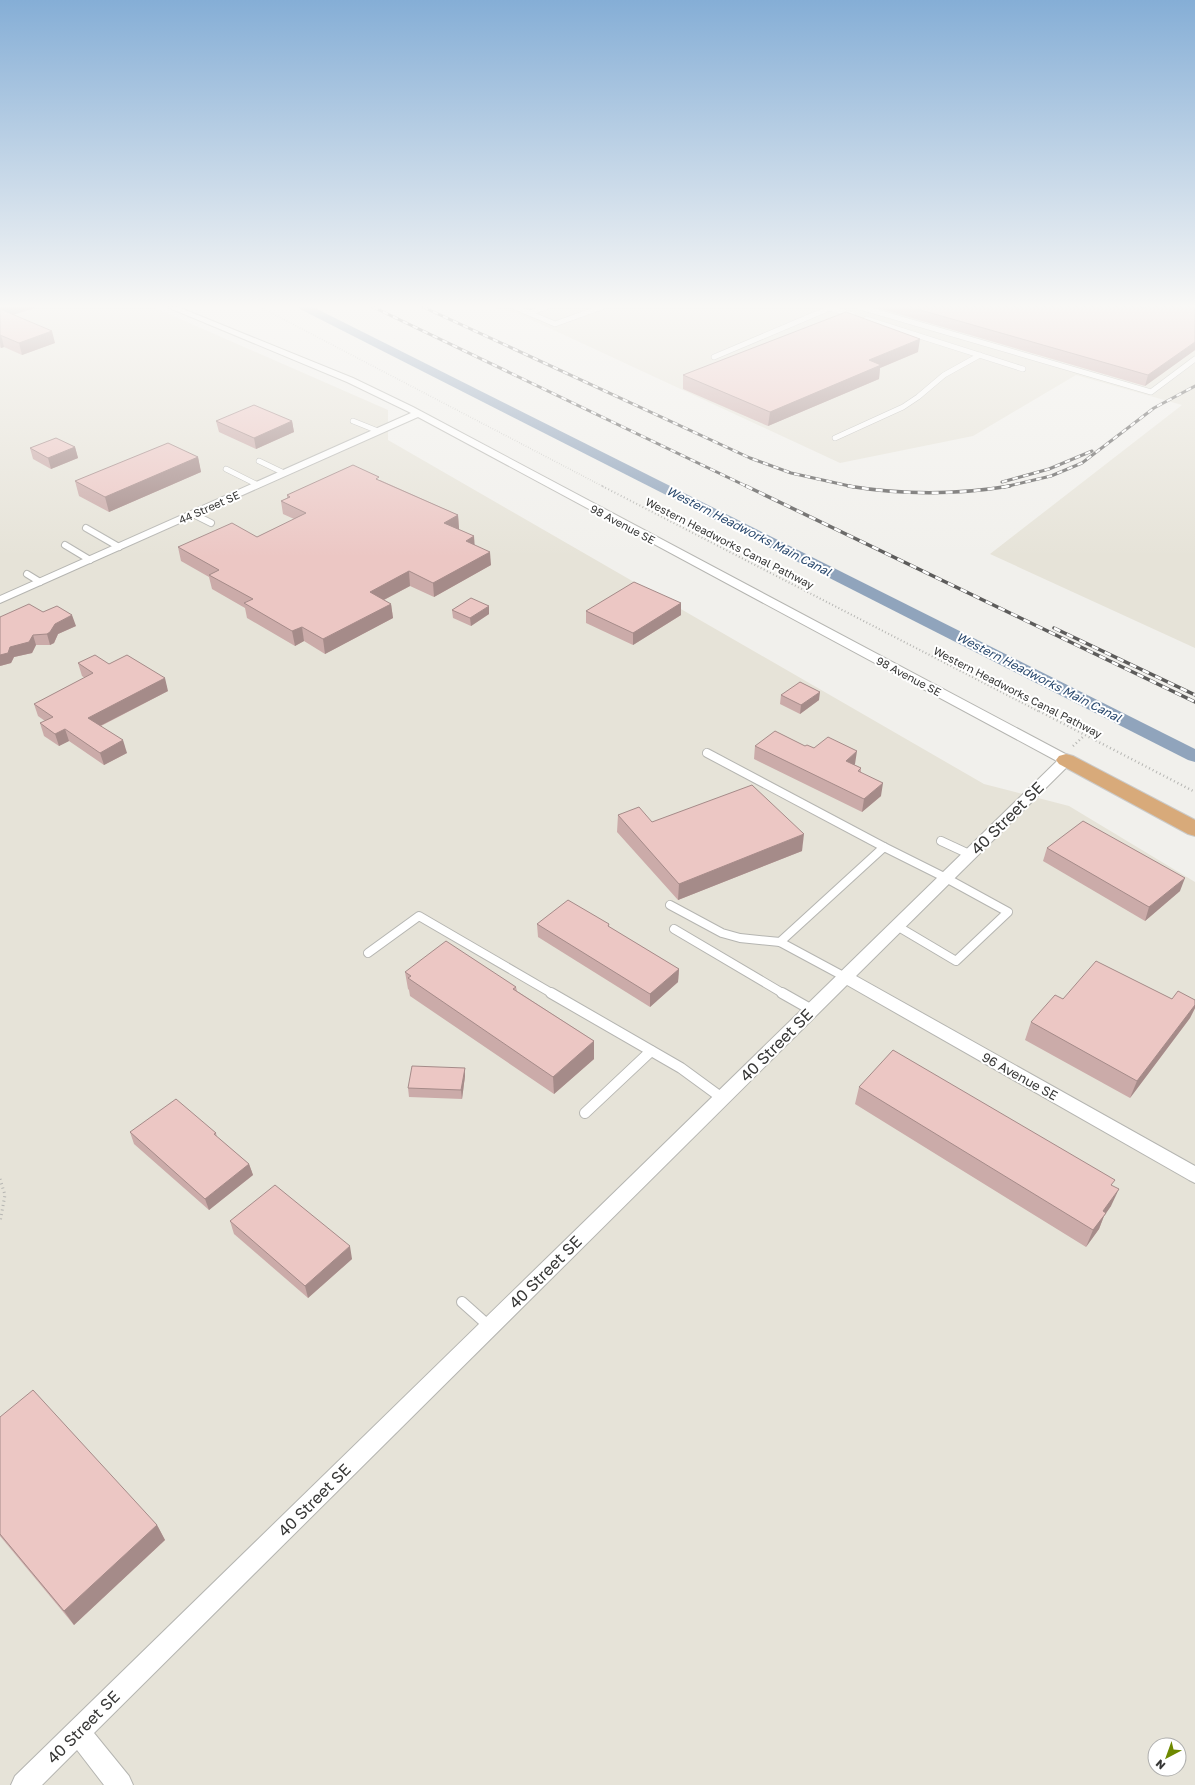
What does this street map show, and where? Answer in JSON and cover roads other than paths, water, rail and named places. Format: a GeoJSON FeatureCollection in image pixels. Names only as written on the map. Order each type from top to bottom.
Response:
{"type":"FeatureCollection","features":[{"type":"Feature","properties":{"kind":"main road"},"geometry":{"type":"LineString","coordinates":[[1066,760],[1195,829]]}},
{"type":"Feature","properties":{"kind":"street","name":"98 Avenue SE"},"geometry":{"type":"LineString","coordinates":[[371,390],[418,414],[1066,760]]}},
{"type":"Feature","properties":{"kind":"street","name":"44 Street SE"},"geometry":{"type":"LineString","coordinates":[[0,600],[418,414]]}},
{"type":"Feature","properties":{"kind":"street","name":"40 Street SE"},"geometry":{"type":"LineString","coordinates":[[24,1785],[1066,760]]}},
{"type":"Feature","properties":{"kind":"street","name":"96 Avenue SE"},"geometry":{"type":"LineString","coordinates":[[845,977],[1195,1175]]}},
{"type":"Feature","properties":{"kind":"street"},"geometry":{"type":"LineString","coordinates":[[78,1732],[120,1785]]}},
{"type":"Feature","properties":{"kind":"lane"},"geometry":{"type":"LineString","coordinates":[[835,438],[903,407],[926,390]]}},
{"type":"Feature","properties":{"kind":"lane"},"geometry":{"type":"LineString","coordinates":[[353,421],[378,431]]}},
{"type":"Feature","properties":{"kind":"lane"},"geometry":{"type":"LineString","coordinates":[[259,461],[284,473]]}},
{"type":"Feature","properties":{"kind":"lane"},"geometry":{"type":"LineString","coordinates":[[226,469],[258,485]]}},
{"type":"Feature","properties":{"kind":"lane"},"geometry":{"type":"LineString","coordinates":[[193,514],[211,523]]}},
{"type":"Feature","properties":{"kind":"lane"},"geometry":{"type":"LineString","coordinates":[[86,528],[119,547]]}},
{"type":"Feature","properties":{"kind":"lane"},"geometry":{"type":"LineString","coordinates":[[65,545],[90,560]]}},
{"type":"Feature","properties":{"kind":"lane"},"geometry":{"type":"LineString","coordinates":[[27,574],[40,582]]}},
{"type":"Feature","properties":{"kind":"lane"},"geometry":{"type":"LineString","coordinates":[[707,753],[1008,912],[956,960],[897,926]]}},
{"type":"Feature","properties":{"kind":"lane"},"geometry":{"type":"LineString","coordinates":[[941,841],[969,854]]}},
{"type":"Feature","properties":{"kind":"lane"},"geometry":{"type":"LineString","coordinates":[[780,942],[884,847]]}},
{"type":"Feature","properties":{"kind":"lane"},"geometry":{"type":"LineString","coordinates":[[670,905],[722,933],[740,938],[780,942],[845,977]]}},
{"type":"Feature","properties":{"kind":"lane"},"geometry":{"type":"LineString","coordinates":[[368,953],[419,916],[681,1068],[722,1098]]}},
{"type":"Feature","properties":{"kind":"lane"},"geometry":{"type":"LineString","coordinates":[[674,929],[812,1010]]}},
{"type":"Feature","properties":{"kind":"lane"},"geometry":{"type":"LineString","coordinates":[[585,1113],[651,1051]]}},
{"type":"Feature","properties":{"kind":"lane"},"geometry":{"type":"LineString","coordinates":[[462,1302],[490,1327]]}},
{"type":"Feature","properties":{"kind":"waterway","name":"Western Headworks Main Canal"},"geometry":{"type":"LineString","coordinates":[[469,390],[1195,756]]}},
{"type":"Feature","properties":{"kind":"railway"},"geometry":{"type":"LineString","coordinates":[[547,390],[748,487]]}},
{"type":"Feature","properties":{"kind":"railway"},"geometry":{"type":"LineString","coordinates":[[603,390],[750,458],[791,473],[853,487]]}},
{"type":"Feature","properties":{"kind":"railway"},"geometry":{"type":"LineString","coordinates":[[1005,487],[1051,476],[1082,463],[1154,408],[1187,390]]}},
{"type":"Feature","properties":{"kind":"railway"},"geometry":{"type":"LineString","coordinates":[[1002,482],[1049,469],[1092,451]]}},
{"type":"Feature","properties":{"kind":"railway"},"geometry":{"type":"LineString","coordinates":[[746,486],[1195,702]]}},
{"type":"Feature","properties":{"kind":"railway"},"geometry":{"type":"LineString","coordinates":[[848,486],[853,487]]}},
{"type":"Feature","properties":{"kind":"railway"},"geometry":{"type":"LineString","coordinates":[[1005,487],[1010,486]]}},
{"type":"Feature","properties":{"kind":"railway"},"geometry":{"type":"LineString","coordinates":[[853,487],[888,491],[929,493],[970,491],[1005,487]]}},
{"type":"Feature","properties":{"kind":"railway"},"geometry":{"type":"LineString","coordinates":[[1054,628],[1195,695]]}}]}
